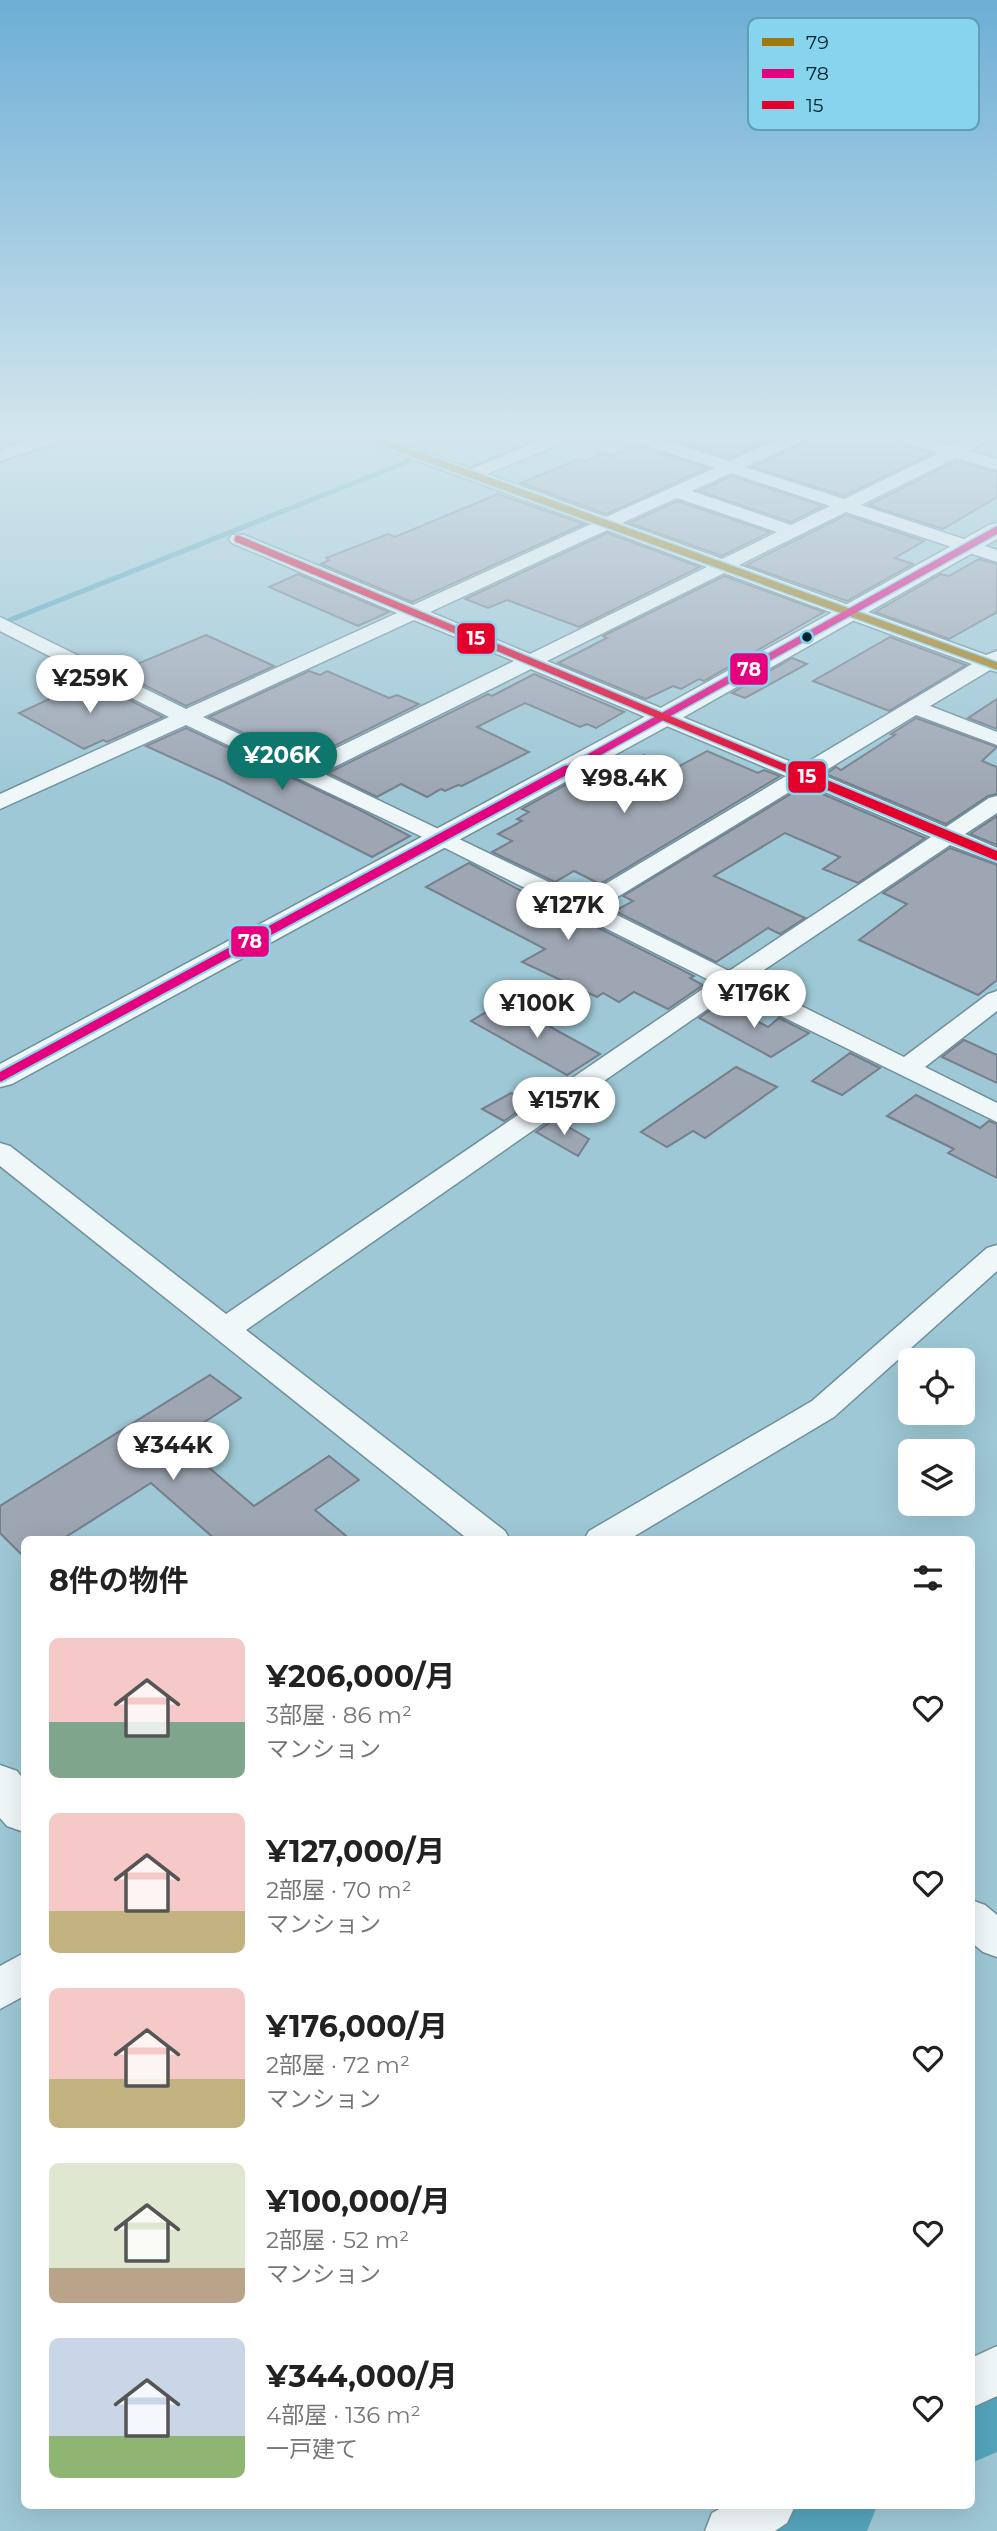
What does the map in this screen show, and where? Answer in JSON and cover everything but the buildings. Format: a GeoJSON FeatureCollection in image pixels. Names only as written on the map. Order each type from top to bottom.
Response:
{"type":"FeatureCollection","features":[{"type":"Feature","properties":{"kind":"street"},"geometry":{"type":"LineString","coordinates":[[279,556],[997,856]]}},
{"type":"Feature","properties":{"kind":"street"},"geometry":{"type":"LineString","coordinates":[[0,802],[538,556]]}},
{"type":"Feature","properties":{"kind":"street"},"geometry":{"type":"LineString","coordinates":[[693,556],[994,662]]}},
{"type":"Feature","properties":{"kind":"street"},"geometry":{"type":"LineString","coordinates":[[304,773],[744,556]]}},
{"type":"Feature","properties":{"kind":"street"},"geometry":{"type":"LineString","coordinates":[[0,1077],[666,716],[952,556]]}},
{"type":"Feature","properties":{"kind":"street"},"geometry":{"type":"LineString","coordinates":[[3,628],[441,837],[997,1114]]}},
{"type":"Feature","properties":{"kind":"street"},"geometry":{"type":"LineString","coordinates":[[583,908],[802,773],[994,662]]}},
{"type":"Feature","properties":{"kind":"street"},"geometry":{"type":"LineString","coordinates":[[913,707],[997,739]]}},
{"type":"Feature","properties":{"kind":"street"},"geometry":{"type":"LineString","coordinates":[[224,1330],[731,981],[997,803]]}},
{"type":"Feature","properties":{"kind":"street"},"geometry":{"type":"LineString","coordinates":[[906,1069],[997,999]]}},
{"type":"Feature","properties":{"kind":"street"},"geometry":{"type":"LineString","coordinates":[[0,1152],[488,1536]]}},
{"type":"Feature","properties":{"kind":"street"},"geometry":{"type":"LineString","coordinates":[[608,1536],[823,1409],[997,1255]]}},
{"type":"Feature","properties":{"kind":"street"},"geometry":{"type":"LineString","coordinates":[[0,1785],[21,1809]]}},
{"type":"Feature","properties":{"kind":"street"},"geometry":{"type":"LineString","coordinates":[[975,1921],[997,1939]]}},
{"type":"Feature","properties":{"kind":"street"},"geometry":{"type":"LineString","coordinates":[[0,1990],[21,1974]]}},
{"type":"Feature","properties":{"kind":"street"},"geometry":{"type":"LineString","coordinates":[[975,2382],[997,2370]]}},
{"type":"Feature","properties":{"kind":"street"},"geometry":{"type":"LineString","coordinates":[[730,2531],[765,2509]]}},
{"type":"Feature","properties":{"kind":"waterway"},"geometry":{"type":"LineString","coordinates":[[0,624],[170,556]]}},
{"type":"Feature","properties":{"kind":"waterway"},"geometry":{"type":"LineString","coordinates":[[975,2420],[997,2407]]}},
{"type":"Feature","properties":{"kind":"waterway"},"geometry":{"type":"LineString","coordinates":[[799,2531],[831,2509]]}},
{"type":"Feature","properties":{"kind":"transit line","name":"15"},"geometry":{"type":"LineString","coordinates":[[279,556],[997,856]]}},
{"type":"Feature","properties":{"kind":"transit line","name":"79"},"geometry":{"type":"LineString","coordinates":[[695,556],[997,666]]}},
{"type":"Feature","properties":{"kind":"transit line","name":"78"},"geometry":{"type":"LineString","coordinates":[[0,1077],[666,716],[951,556]]}}]}
